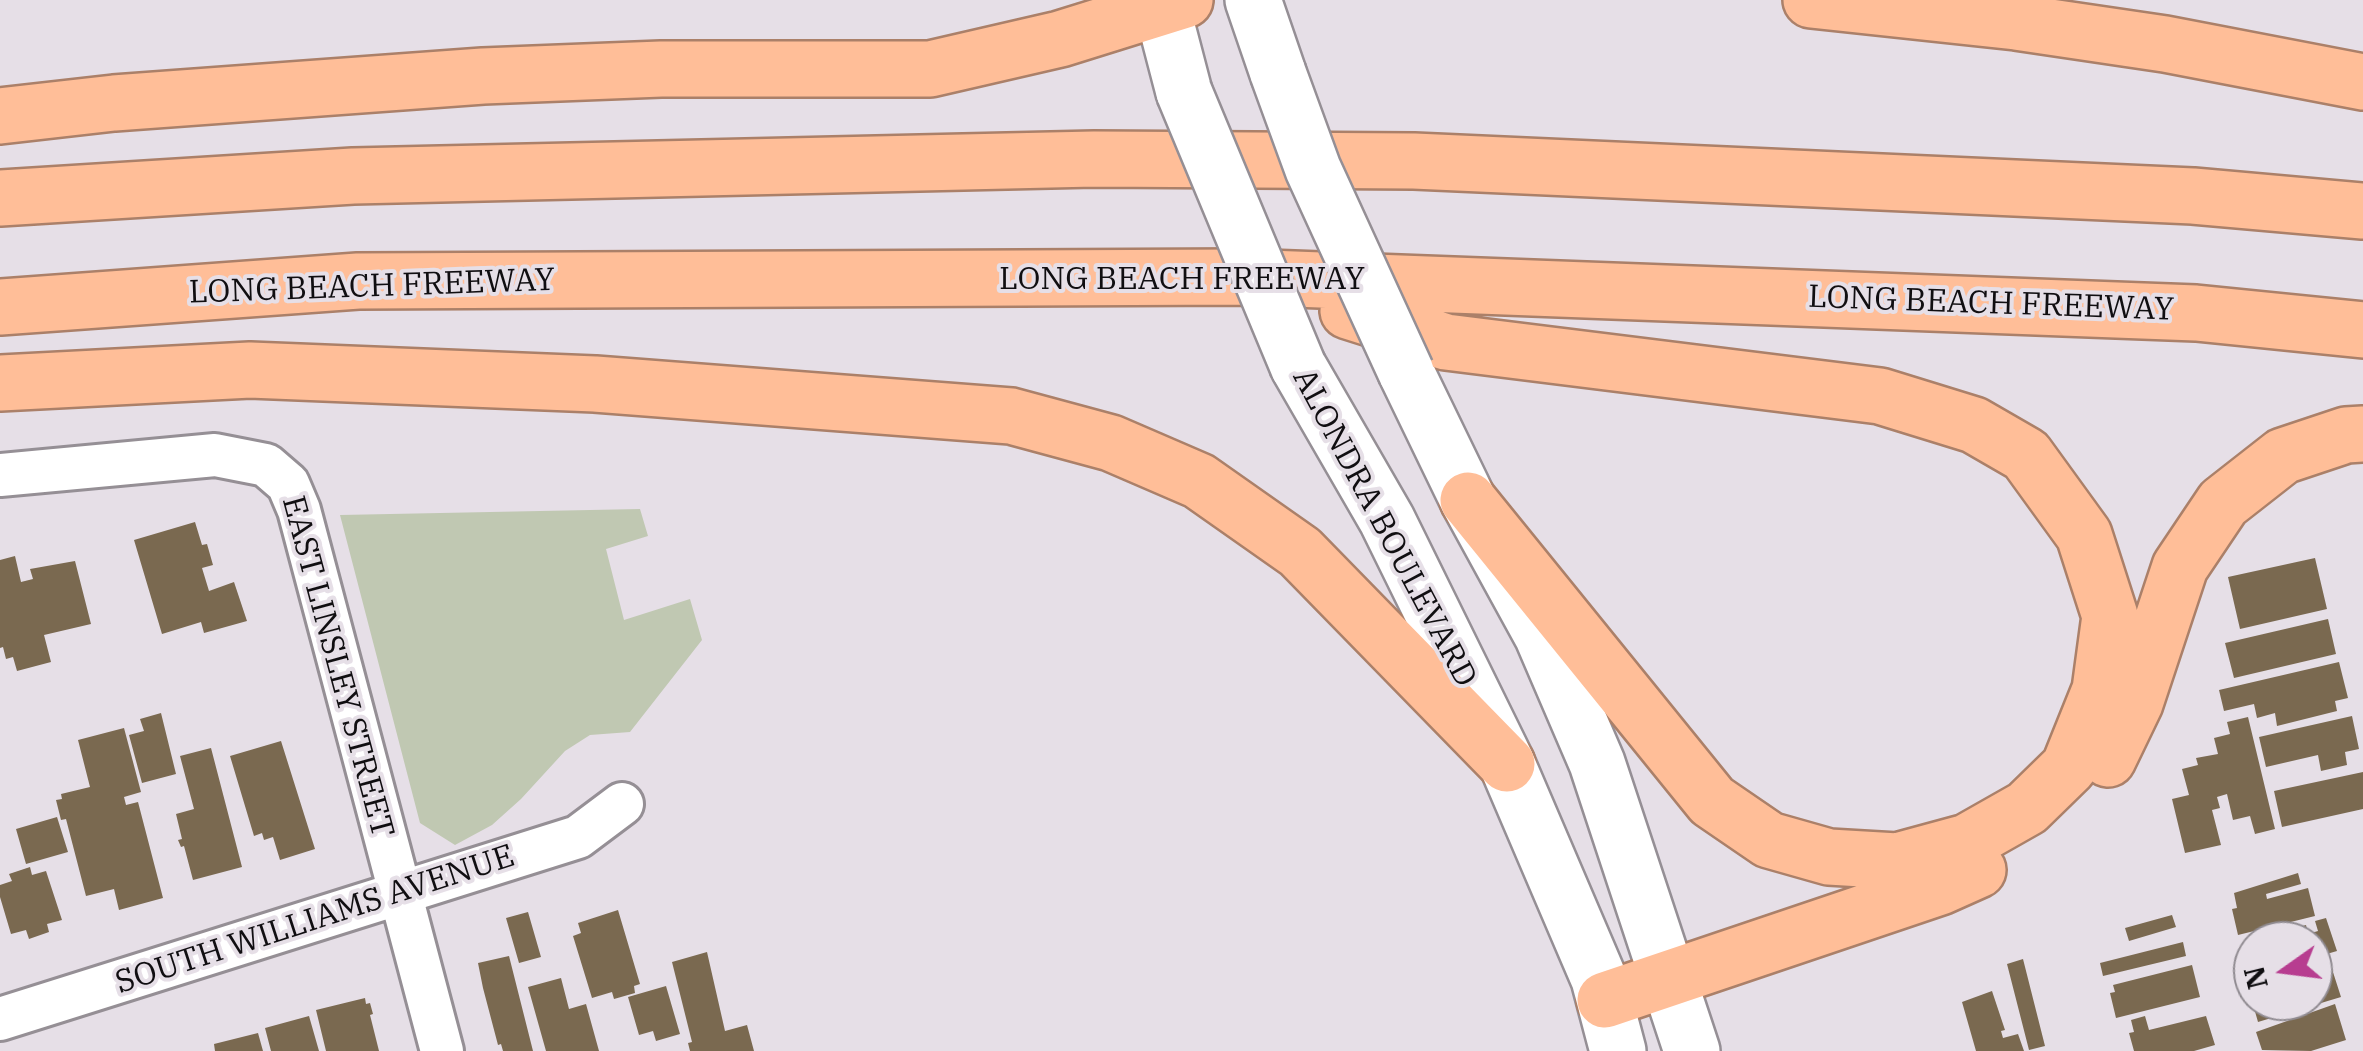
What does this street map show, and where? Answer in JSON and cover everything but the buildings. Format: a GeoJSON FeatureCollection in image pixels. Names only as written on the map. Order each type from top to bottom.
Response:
{"type":"FeatureCollection","features":[{"type":"Feature","properties":{"kind":"highway"},"geometry":{"type":"LineString","coordinates":[[930,69],[1039,12],[1049,0]]}},
{"type":"Feature","properties":{"kind":"highway"},"geometry":{"type":"LineString","coordinates":[[1811,0],[2128,38],[2363,82]]}},
{"type":"Feature","properties":{"kind":"highway"},"geometry":{"type":"LineString","coordinates":[[0,116],[114,103],[483,76],[662,69],[930,69],[1060,38],[1169,3]]}},
{"type":"Feature","properties":{"kind":"highway"},"geometry":{"type":"LineString","coordinates":[[0,198],[353,176],[1114,159],[1414,161],[2193,196],[2363,211]]}},
{"type":"Feature","properties":{"kind":"highway"},"geometry":{"type":"LineString","coordinates":[[1241,276],[1446,342],[1880,396],[1974,425],[2026,456],[2084,534],[2110,616],[2100,690],[2069,768],[2028,808],[1966,842],[1897,861],[1829,856],[1769,840],[1712,800],[1468,500]]}},
{"type":"Feature","properties":{"kind":"highway","name":"LONG BEACH FREEWAY"},"geometry":{"type":"LineString","coordinates":[[0,307],[358,281],[1241,276],[2196,312],[2363,330]]}},
{"type":"Feature","properties":{"kind":"highway"},"geometry":{"type":"LineString","coordinates":[[0,383],[250,370],[596,384],[1010,416],[1111,442],[1198,481],[1300,552],[1507,764]]}},
{"type":"Feature","properties":{"kind":"highway"},"geometry":{"type":"LineString","coordinates":[[1612,1025],[1670,979],[1940,887],[2016,853],[2059,825],[2100,776],[2135,703],[2180,567],[2223,503],[2283,456],[2346,434],[2363,434]]}},
{"type":"Feature","properties":{"kind":"main road"},"geometry":{"type":"LineString","coordinates":[[1253,0],[1313,169],[1468,500],[1542,635],[1597,762],[1692,1051]]}},
{"type":"Feature","properties":{"kind":"main road","name":"ALONDRA BOULEVARD"},"geometry":{"type":"LineString","coordinates":[[1169,3],[1184,92],[1298,366],[1386,520],[1507,764],[1548,855],[1612,1025]]}},
{"type":"Feature","properties":{"kind":"street","name":"EAST LINSLEY STREET"},"geometry":{"type":"LineString","coordinates":[[0,475],[215,455],[266,464],[288,484],[299,510],[442,1051]]}},
{"type":"Feature","properties":{"kind":"street","name":"SOUTH WILLIAMS AVENUE"},"geometry":{"type":"LineString","coordinates":[[0,1020],[578,837],[622,804]]}},
{"type":"Feature","properties":{"kind":"green space"},"geometry":{"type":"Polygon","coordinates":[[[640,509],[648,536],[606,549],[624,620],[690,599],[702,640],[630,732],[590,735],[565,751],[492,825],[455,845],[420,823],[340,515],[640,509]]]}}]}
